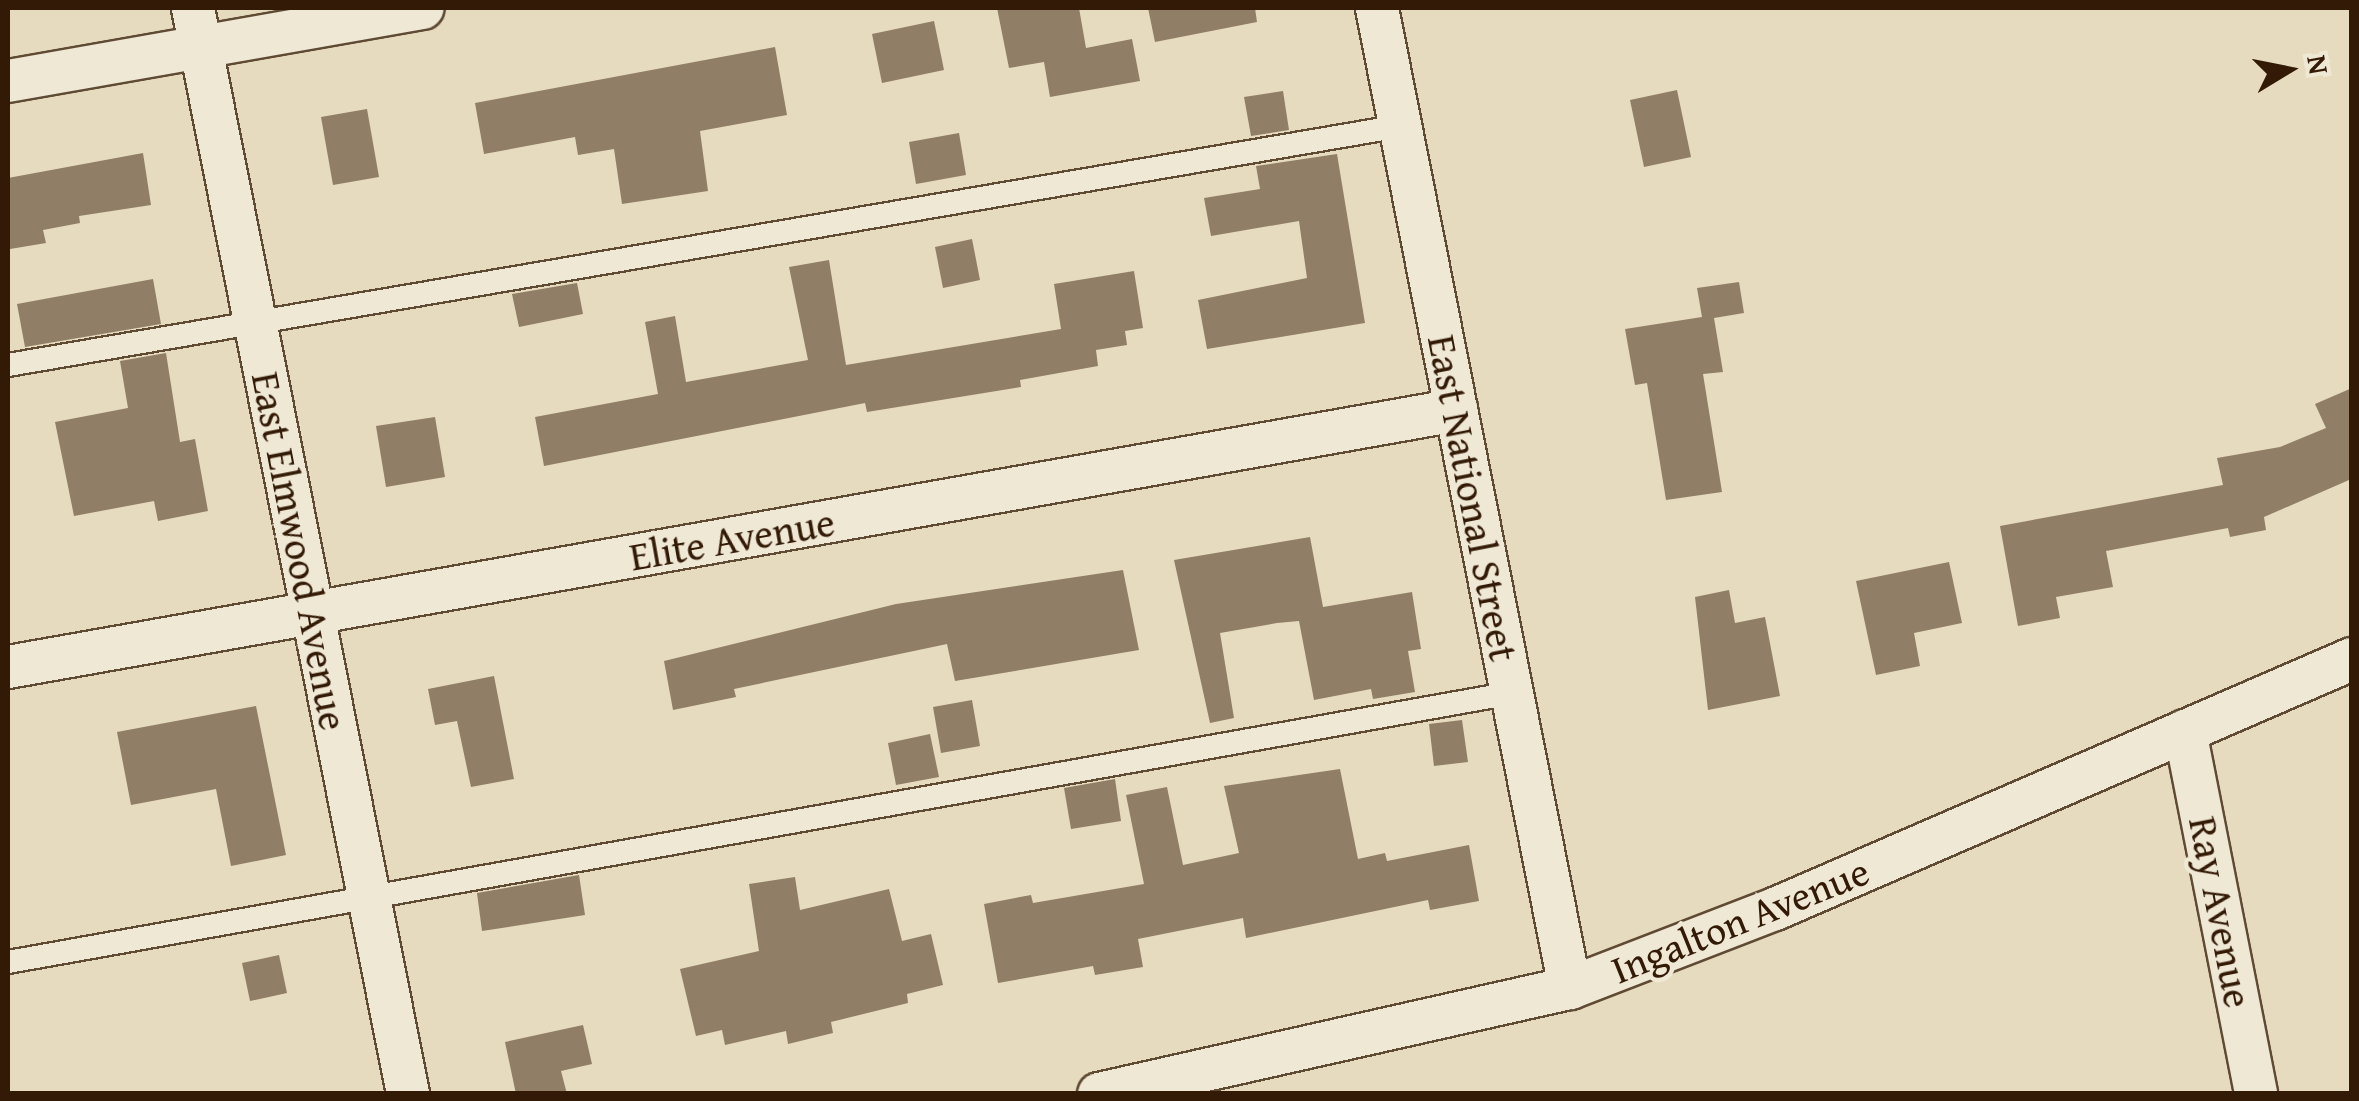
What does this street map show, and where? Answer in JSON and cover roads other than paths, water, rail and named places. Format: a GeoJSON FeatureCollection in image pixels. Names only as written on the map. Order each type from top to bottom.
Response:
{"type":"FeatureCollection","features":[{"type":"Feature","properties":{"kind":"street"},"geometry":{"type":"LineString","coordinates":[[8,81],[197,27],[423,8]]}},
{"type":"Feature","properties":{"kind":"street","name":"East National Street"},"geometry":{"type":"LineString","coordinates":[[1377,8],[1570,988]]}},
{"type":"Feature","properties":{"kind":"street","name":"East Elmwood Avenue"},"geometry":{"type":"LineString","coordinates":[[197,27],[408,1094]]}},
{"type":"Feature","properties":{"kind":"street","name":"Elite Avenue"},"geometry":{"type":"LineString","coordinates":[[8,667],[1456,410]]}},
{"type":"Feature","properties":{"kind":"street","name":"Ingalton Avenue"},"geometry":{"type":"LineString","coordinates":[[1099,1094],[1570,988],[1775,909],[2352,659]]}},
{"type":"Feature","properties":{"kind":"street","name":"Ray Avenue"},"geometry":{"type":"LineString","coordinates":[[2185,731],[2256,1094]]}},
{"type":"Feature","properties":{"kind":"lane"},"geometry":{"type":"LineString","coordinates":[[8,364],[1400,126]]}},
{"type":"Feature","properties":{"kind":"lane"},"geometry":{"type":"LineString","coordinates":[[8,962],[1512,693]]}}]}
